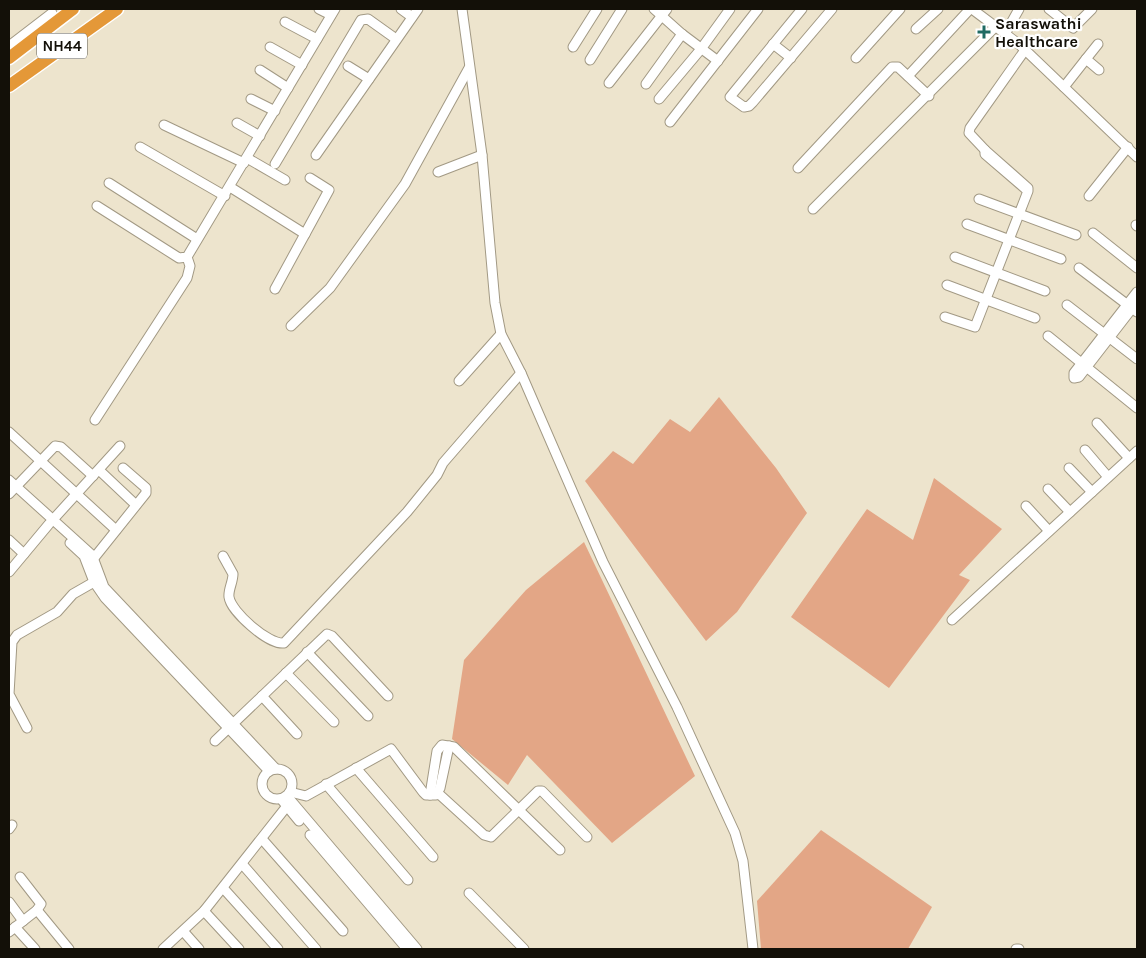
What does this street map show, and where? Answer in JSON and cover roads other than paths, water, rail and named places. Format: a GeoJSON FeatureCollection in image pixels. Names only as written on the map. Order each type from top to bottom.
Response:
{"type":"FeatureCollection","features":[{"type":"Feature","properties":{"kind":"highway","name":"NH44"},"geometry":{"type":"LineString","coordinates":[[9,58],[54,14],[73,9]]}},
{"type":"Feature","properties":{"kind":"highway","name":"NH44"},"geometry":{"type":"LineString","coordinates":[[9,86],[117,9]]}},
{"type":"Feature","properties":{"kind":"street"},"geometry":{"type":"LineString","coordinates":[[95,420],[187,278],[190,266],[187,257],[333,12],[319,9]]}},
{"type":"Feature","properties":{"kind":"street"},"geometry":{"type":"LineString","coordinates":[[401,9],[412,17]]}},
{"type":"Feature","properties":{"kind":"street"},"geometry":{"type":"LineString","coordinates":[[316,155],[418,9]]}},
{"type":"Feature","properties":{"kind":"street"},"geometry":{"type":"LineString","coordinates":[[462,9],[482,155],[495,303],[501,334],[603,562],[677,707],[735,833],[743,861],[753,949]]}},
{"type":"Feature","properties":{"kind":"street"},"geometry":{"type":"LineString","coordinates":[[573,47],[597,9]]}},
{"type":"Feature","properties":{"kind":"street"},"geometry":{"type":"LineString","coordinates":[[590,60],[622,9]]}},
{"type":"Feature","properties":{"kind":"street"},"geometry":{"type":"LineString","coordinates":[[654,9],[664,12],[682,34],[718,60]]}},
{"type":"Feature","properties":{"kind":"street"},"geometry":{"type":"LineString","coordinates":[[659,99],[701,49],[730,9]]}},
{"type":"Feature","properties":{"kind":"street"},"geometry":{"type":"LineString","coordinates":[[670,122],[758,9]]}},
{"type":"Feature","properties":{"kind":"street"},"geometry":{"type":"LineString","coordinates":[[802,9],[730,97],[744,107],[749,106],[832,9]]}},
{"type":"Feature","properties":{"kind":"street"},"geometry":{"type":"LineString","coordinates":[[856,58],[900,9]]}},
{"type":"Feature","properties":{"kind":"street"},"geometry":{"type":"LineString","coordinates":[[916,29],[938,9]]}},
{"type":"Feature","properties":{"kind":"street"},"geometry":{"type":"LineString","coordinates":[[908,76],[971,9],[1025,50],[1137,157]]}},
{"type":"Feature","properties":{"kind":"street"},"geometry":{"type":"LineString","coordinates":[[1005,34],[1019,9]]}},
{"type":"Feature","properties":{"kind":"street"},"geometry":{"type":"LineString","coordinates":[[1050,9],[1073,28],[1092,9]]}},
{"type":"Feature","properties":{"kind":"street"},"geometry":{"type":"LineString","coordinates":[[609,83],[664,12]]}},
{"type":"Feature","properties":{"kind":"street"},"geometry":{"type":"LineString","coordinates":[[9,46],[54,14]]}},
{"type":"Feature","properties":{"kind":"street"},"geometry":{"type":"LineString","coordinates":[[276,164],[361,20],[368,19],[396,39]]}},
{"type":"Feature","properties":{"kind":"street"},"geometry":{"type":"LineString","coordinates":[[285,22],[317,39]]}},
{"type":"Feature","properties":{"kind":"street"},"geometry":{"type":"LineString","coordinates":[[813,209],[929,96],[995,27]]}},
{"type":"Feature","properties":{"kind":"street"},"geometry":{"type":"LineString","coordinates":[[646,84],[682,34]]}},
{"type":"Feature","properties":{"kind":"street"},"geometry":{"type":"LineString","coordinates":[[773,44],[790,58]]}},
{"type":"Feature","properties":{"kind":"street"},"geometry":{"type":"LineString","coordinates":[[1064,87],[1098,44]]}},
{"type":"Feature","properties":{"kind":"street"},"geometry":{"type":"LineString","coordinates":[[270,47],[302,65]]}},
{"type":"Feature","properties":{"kind":"street"},"geometry":{"type":"LineString","coordinates":[[946,317],[975,327],[1028,191],[1028,188],[969,134],[970,128],[1025,50]]}},
{"type":"Feature","properties":{"kind":"street"},"geometry":{"type":"LineString","coordinates":[[1086,58],[1100,70]]}},
{"type":"Feature","properties":{"kind":"street"},"geometry":{"type":"LineString","coordinates":[[348,66],[369,79]]}},
{"type":"Feature","properties":{"kind":"street"},"geometry":{"type":"LineString","coordinates":[[798,168],[892,67],[898,67],[929,96]]}},
{"type":"Feature","properties":{"kind":"street"},"geometry":{"type":"LineString","coordinates":[[291,326],[330,288],[405,184],[469,68]]}},
{"type":"Feature","properties":{"kind":"street"},"geometry":{"type":"LineString","coordinates":[[260,70],[288,88]]}},
{"type":"Feature","properties":{"kind":"street"},"geometry":{"type":"LineString","coordinates":[[251,99],[275,111]]}},
{"type":"Feature","properties":{"kind":"street"},"geometry":{"type":"LineString","coordinates":[[237,123],[260,136]]}},
{"type":"Feature","properties":{"kind":"street"},"geometry":{"type":"LineString","coordinates":[[164,124],[285,180]]}},
{"type":"Feature","properties":{"kind":"street"},"geometry":{"type":"LineString","coordinates":[[140,147],[225,196]]}},
{"type":"Feature","properties":{"kind":"street"},"geometry":{"type":"LineString","coordinates":[[1089,196],[1128,148]]}},
{"type":"Feature","properties":{"kind":"street"},"geometry":{"type":"LineString","coordinates":[[438,172],[482,155]]}},
{"type":"Feature","properties":{"kind":"street"},"geometry":{"type":"LineString","coordinates":[[275,289],[329,190],[310,178]]}},
{"type":"Feature","properties":{"kind":"street"},"geometry":{"type":"LineString","coordinates":[[109,183],[197,239]]}},
{"type":"Feature","properties":{"kind":"street"},"geometry":{"type":"LineString","coordinates":[[230,187],[305,234]]}},
{"type":"Feature","properties":{"kind":"street"},"geometry":{"type":"LineString","coordinates":[[978,199],[1076,235]]}},
{"type":"Feature","properties":{"kind":"street"},"geometry":{"type":"LineString","coordinates":[[97,206],[179,258],[187,257]]}},
{"type":"Feature","properties":{"kind":"street"},"geometry":{"type":"LineString","coordinates":[[967,224],[1061,259]]}},
{"type":"Feature","properties":{"kind":"street"},"geometry":{"type":"LineString","coordinates":[[1093,233],[1137,268]]}},
{"type":"Feature","properties":{"kind":"street"},"geometry":{"type":"LineString","coordinates":[[955,257],[1045,291]]}},
{"type":"Feature","properties":{"kind":"street"},"geometry":{"type":"LineString","coordinates":[[1079,268],[1133,307]]}},
{"type":"Feature","properties":{"kind":"street"},"geometry":{"type":"LineString","coordinates":[[946,285],[1035,318]]}},
{"type":"Feature","properties":{"kind":"street"},"geometry":{"type":"LineString","coordinates":[[1084,365],[1107,335],[1133,307],[1137,292]]}},
{"type":"Feature","properties":{"kind":"street"},"geometry":{"type":"LineString","coordinates":[[1066,305],[1137,359]]}},
{"type":"Feature","properties":{"kind":"street"},"geometry":{"type":"LineString","coordinates":[[459,381],[501,334]]}},
{"type":"Feature","properties":{"kind":"street"},"geometry":{"type":"LineString","coordinates":[[1048,336],[1137,408]]}},
{"type":"Feature","properties":{"kind":"street"},"geometry":{"type":"LineString","coordinates":[[223,556],[233,574],[229,594],[232,605],[265,637],[277,643],[284,642],[408,512],[437,475],[443,463],[520,373]]}},
{"type":"Feature","properties":{"kind":"street"},"geometry":{"type":"LineString","coordinates":[[1097,422],[1130,458]]}},
{"type":"Feature","properties":{"kind":"street"},"geometry":{"type":"LineString","coordinates":[[9,432],[116,530]]}},
{"type":"Feature","properties":{"kind":"street"},"geometry":{"type":"LineString","coordinates":[[136,505],[58,446],[11,488],[94,558],[104,587],[272,770],[289,775],[292,784],[262,839],[243,865],[204,911],[163,949]]}},
{"type":"Feature","properties":{"kind":"street"},"geometry":{"type":"LineString","coordinates":[[9,572],[50,522],[120,446]]}},
{"type":"Feature","properties":{"kind":"street"},"geometry":{"type":"LineString","coordinates":[[1085,450],[1108,477]]}},
{"type":"Feature","properties":{"kind":"street"},"geometry":{"type":"LineString","coordinates":[[952,620],[1137,451]]}},
{"type":"Feature","properties":{"kind":"street"},"geometry":{"type":"LineString","coordinates":[[94,558],[146,490],[123,468]]}},
{"type":"Feature","properties":{"kind":"street"},"geometry":{"type":"LineString","coordinates":[[1069,468],[1092,492]]}},
{"type":"Feature","properties":{"kind":"street"},"geometry":{"type":"LineString","coordinates":[[1048,489],[1070,512]]}},
{"type":"Feature","properties":{"kind":"street"},"geometry":{"type":"LineString","coordinates":[[1026,506],[1049,531]]}},
{"type":"Feature","properties":{"kind":"street"},"geometry":{"type":"LineString","coordinates":[[50,522],[84,556],[94,582],[109,602],[231,726]]}},
{"type":"Feature","properties":{"kind":"street"},"geometry":{"type":"LineString","coordinates":[[9,540],[24,554]]}},
{"type":"Feature","properties":{"kind":"street"},"geometry":{"type":"LineString","coordinates":[[27,728],[9,694],[12,642],[17,635],[57,612],[73,594],[94,582]]}},
{"type":"Feature","properties":{"kind":"street"},"geometry":{"type":"LineString","coordinates":[[215,741],[326,635],[332,636],[388,696]]}},
{"type":"Feature","properties":{"kind":"street"},"geometry":{"type":"LineString","coordinates":[[307,652],[368,716]]}},
{"type":"Feature","properties":{"kind":"street"},"geometry":{"type":"LineString","coordinates":[[286,673],[334,722]]}},
{"type":"Feature","properties":{"kind":"street"},"geometry":{"type":"LineString","coordinates":[[262,696],[297,734]]}},
{"type":"Feature","properties":{"kind":"street"},"geometry":{"type":"LineString","coordinates":[[434,794],[436,750],[442,745],[459,750],[560,850]]}},
{"type":"Feature","properties":{"kind":"street"},"geometry":{"type":"LineString","coordinates":[[272,770],[262,780],[262,789],[267,797],[286,798],[303,796],[388,750],[393,750],[423,792],[434,794],[488,836],[538,791],[542,791],[587,837]]}},
{"type":"Feature","properties":{"kind":"street"},"geometry":{"type":"LineString","coordinates":[[356,768],[434,857]]}},
{"type":"Feature","properties":{"kind":"street"},"geometry":{"type":"LineString","coordinates":[[326,784],[408,880]]}},
{"type":"Feature","properties":{"kind":"street"},"geometry":{"type":"LineString","coordinates":[[286,798],[407,949]]}},
{"type":"Feature","properties":{"kind":"street"},"geometry":{"type":"LineString","coordinates":[[286,798],[417,949]]}},
{"type":"Feature","properties":{"kind":"street"},"geometry":{"type":"LineString","coordinates":[[262,839],[343,931]]}},
{"type":"Feature","properties":{"kind":"street"},"geometry":{"type":"LineString","coordinates":[[243,865],[316,949]]}},
{"type":"Feature","properties":{"kind":"street"},"geometry":{"type":"LineString","coordinates":[[16,927],[37,910],[41,902],[20,877]]}},
{"type":"Feature","properties":{"kind":"street"},"geometry":{"type":"LineString","coordinates":[[224,889],[278,949]]}},
{"type":"Feature","properties":{"kind":"street"},"geometry":{"type":"LineString","coordinates":[[469,893],[524,949]]}},
{"type":"Feature","properties":{"kind":"street"},"geometry":{"type":"LineString","coordinates":[[9,902],[16,927],[35,949]]}},
{"type":"Feature","properties":{"kind":"street"},"geometry":{"type":"LineString","coordinates":[[37,910],[69,949]]}},
{"type":"Feature","properties":{"kind":"street"},"geometry":{"type":"LineString","coordinates":[[204,911],[239,949]]}},
{"type":"Feature","properties":{"kind":"street"},"geometry":{"type":"LineString","coordinates":[[183,931],[199,949]]}},
{"type":"Feature","properties":{"kind":"place","name":"Saraswathi Healthcare"},"geometry":{"type":"Point","coordinates":[984,32]}}]}
